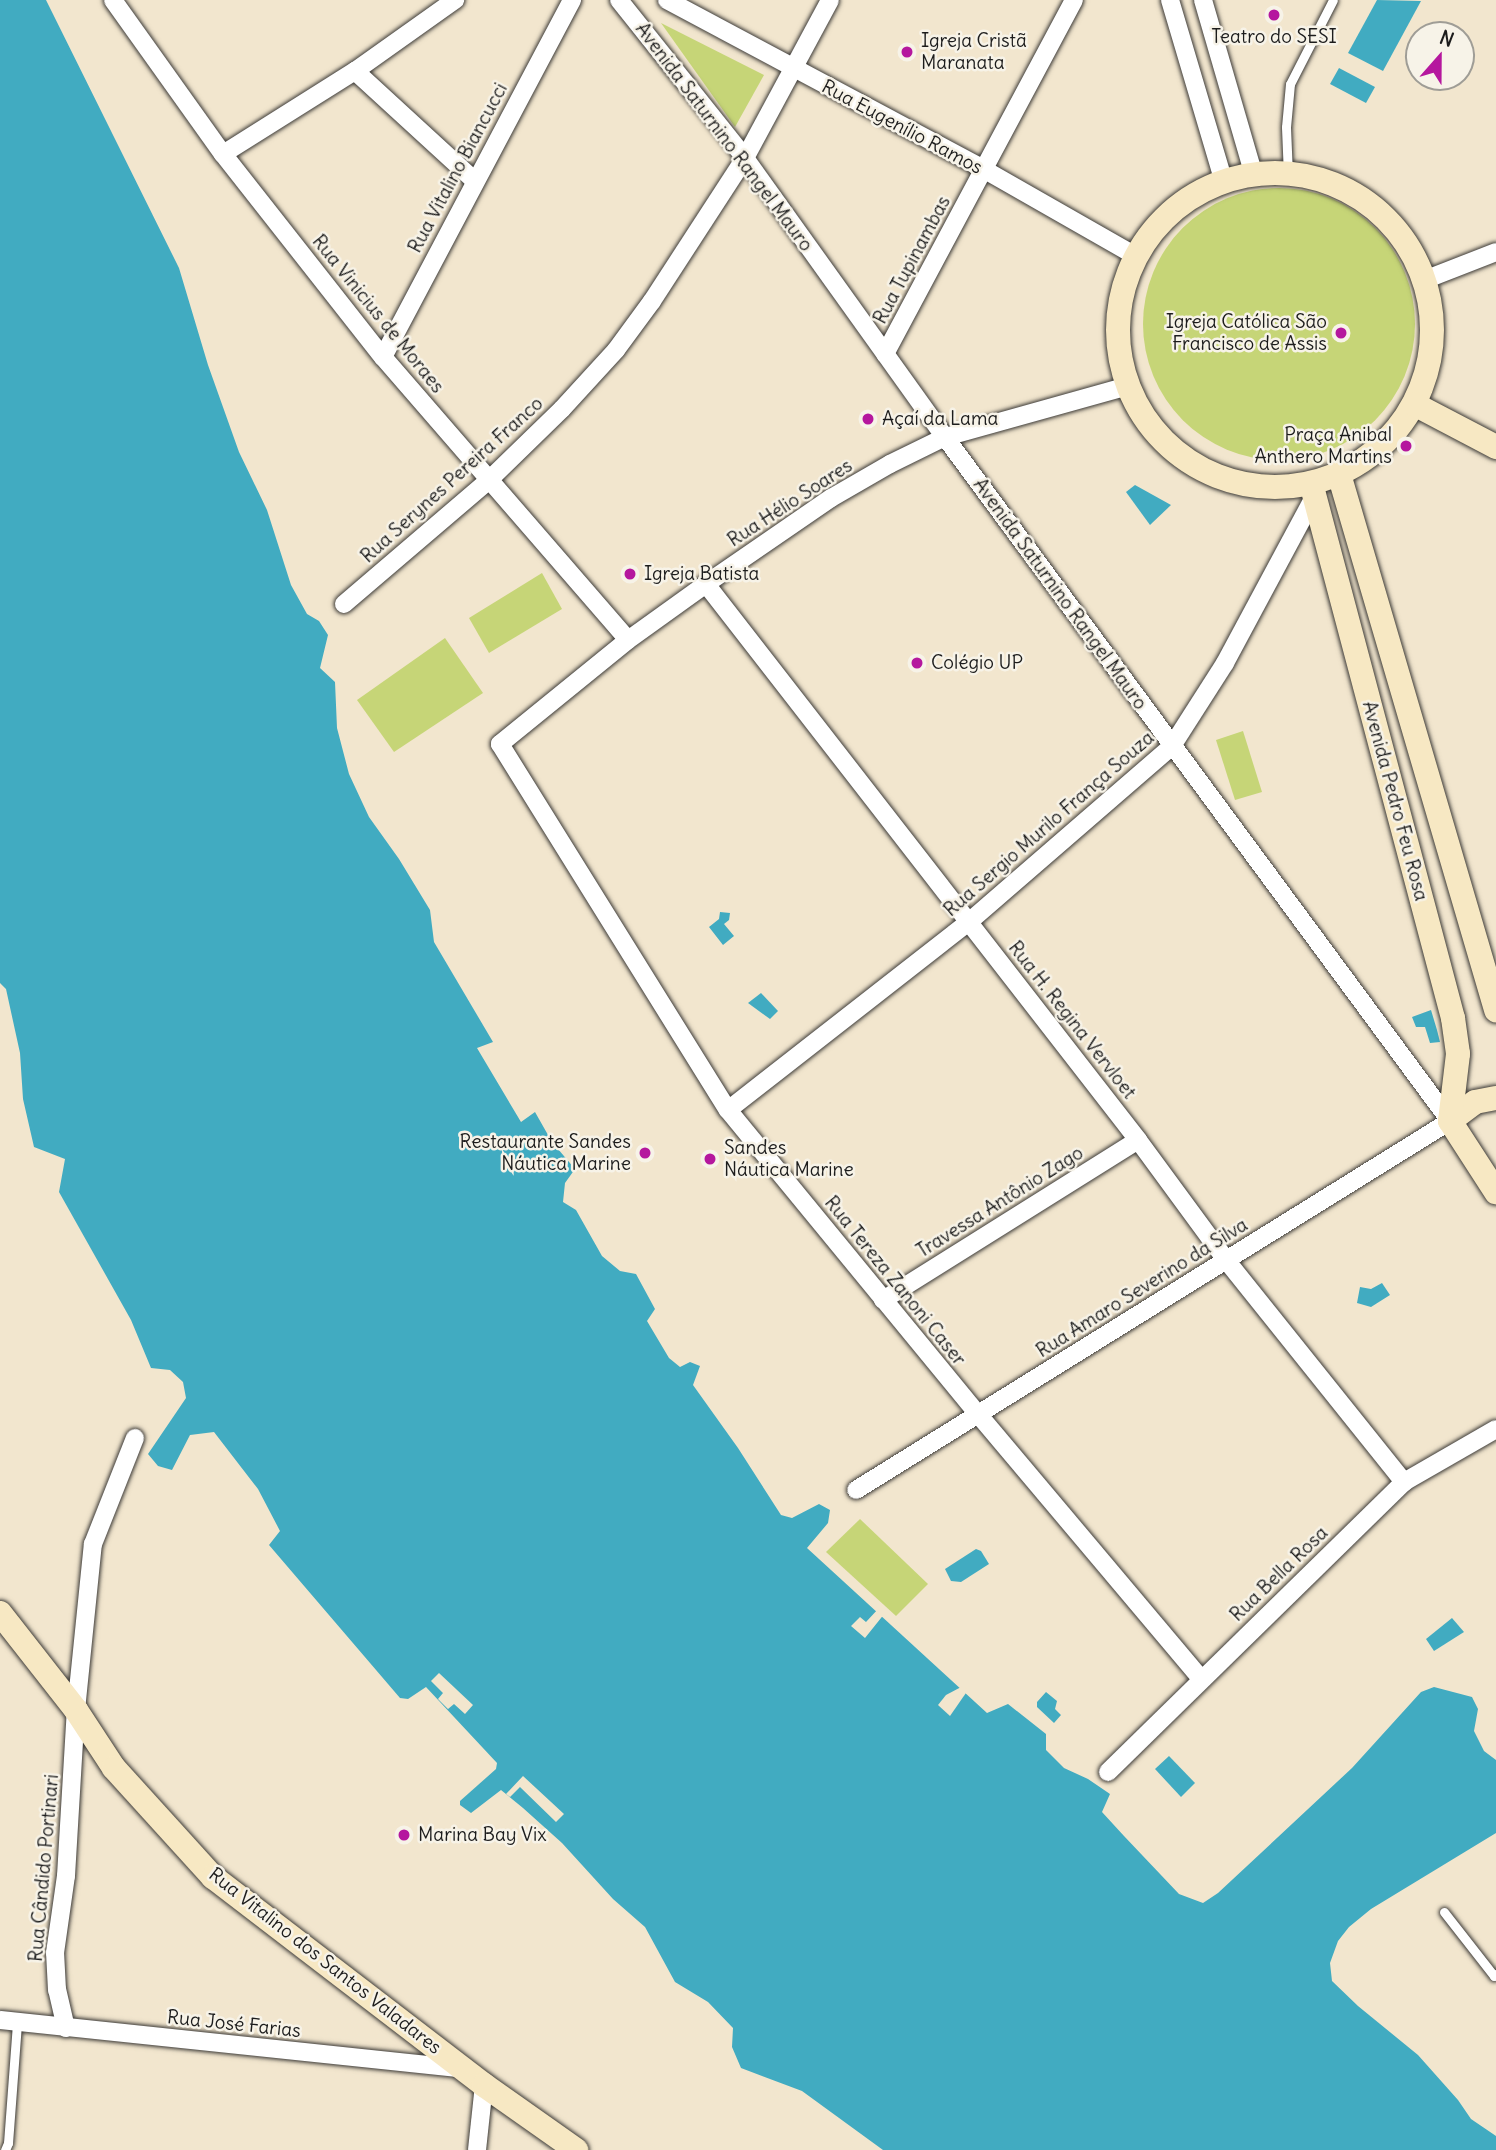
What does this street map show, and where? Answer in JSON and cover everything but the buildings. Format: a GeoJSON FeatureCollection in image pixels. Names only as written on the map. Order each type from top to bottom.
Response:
{"type":"FeatureCollection","features":[{"type":"Feature","properties":{"kind":"street","name":"Rua Vinicius de Moraes"},"geometry":{"type":"LineString","coordinates":[[113,0],[223,154],[383,357],[628,640]]}},
{"type":"Feature","properties":{"kind":"street"},"geometry":{"type":"LineString","coordinates":[[223,154],[355,71],[454,0]]}},
{"type":"Feature","properties":{"kind":"street","name":"Rua Vitalino Biancucci"},"geometry":{"type":"LineString","coordinates":[[383,357],[474,180],[572,0]]}},
{"type":"Feature","properties":{"kind":"street","name":"Avenida Saturnino Rangel Mauro"},"geometry":{"type":"LineString","coordinates":[[619,0],[745,158],[945,437],[1493,1182]]}},
{"type":"Feature","properties":{"kind":"street","name":"Rua Eugenílio Ramos"},"geometry":{"type":"LineString","coordinates":[[667,0],[985,170],[1136,256]]}},
{"type":"Feature","properties":{"kind":"street","name":"Rua Serynes Pereira Franco"},"geometry":{"type":"LineString","coordinates":[[344,604],[489,480],[562,409],[616,350],[653,301],[745,158],[830,0]]}},
{"type":"Feature","properties":{"kind":"street","name":"Rua Tupinambas"},"geometry":{"type":"LineString","coordinates":[[885,354],[1074,0]]}},
{"type":"Feature","properties":{"kind":"street"},"geometry":{"type":"LineString","coordinates":[[1170,0],[1224,182]]}},
{"type":"Feature","properties":{"kind":"street"},"geometry":{"type":"LineString","coordinates":[[1203,0],[1254,175]]}},
{"type":"Feature","properties":{"kind":"street"},"geometry":{"type":"LineString","coordinates":[[355,71],[474,180]]}},
{"type":"Feature","properties":{"kind":"street"},"geometry":{"type":"LineString","coordinates":[[1254,175],[1288,175],[1338,187],[1375,210],[1404,242],[1424,279],[1431,311],[1432,343],[1423,384],[1414,404],[1382,446],[1313,490],[1254,486],[1208,472],[1187,460],[1160,436],[1139,408],[1128,386],[1120,357],[1120,300],[1136,256],[1152,232],[1173,211],[1197,194],[1224,182],[1254,175]]}},
{"type":"Feature","properties":{"kind":"street"},"geometry":{"type":"LineString","coordinates":[[1424,279],[1496,252]]}},
{"type":"Feature","properties":{"kind":"street","name":"Rua Hélio Soares"},"geometry":{"type":"LineString","coordinates":[[500,744],[628,640],[831,498],[945,437],[1128,386]]}},
{"type":"Feature","properties":{"kind":"street"},"geometry":{"type":"LineString","coordinates":[[1414,404],[1496,447]]}},
{"type":"Feature","properties":{"kind":"street","name":"Avenida Pedro Feu Rosa"},"geometry":{"type":"LineString","coordinates":[[1339,474],[1496,1010]]}},
{"type":"Feature","properties":{"kind":"street","name":"Rua Sergio Murilo França Souza"},"geometry":{"type":"LineString","coordinates":[[728,1110],[970,921],[1172,746],[1225,663],[1313,490]]}},
{"type":"Feature","properties":{"kind":"street","name":"Avenida Pedro Feu Rosa"},"geometry":{"type":"LineString","coordinates":[[1313,490],[1453,1018],[1458,1054],[1450,1121]]}},
{"type":"Feature","properties":{"kind":"street","name":"Rua H. Regina Vervloet"},"geometry":{"type":"LineString","coordinates":[[706,584],[1139,1140],[1226,1261],[1404,1482]]}},
{"type":"Feature","properties":{"kind":"street","name":"Rua Tereza Zanoni Caser"},"geometry":{"type":"LineString","coordinates":[[500,744],[728,1110],[883,1300],[1201,1679]]}},
{"type":"Feature","properties":{"kind":"street"},"geometry":{"type":"LineString","coordinates":[[1450,1121],[1475,1102],[1496,1098]]}},
{"type":"Feature","properties":{"kind":"street","name":"Rua Amaro Severino da Silva"},"geometry":{"type":"LineString","coordinates":[[856,1490],[1450,1121]]}},
{"type":"Feature","properties":{"kind":"street","name":"Travessa Antônio Zago"},"geometry":{"type":"LineString","coordinates":[[883,1300],[1139,1140]]}},
{"type":"Feature","properties":{"kind":"street","name":"Rua Bella Rosa"},"geometry":{"type":"LineString","coordinates":[[1108,1772],[1404,1482],[1496,1429]]}},
{"type":"Feature","properties":{"kind":"street"},"geometry":{"type":"LineString","coordinates":[[76,1710],[93,1544],[135,1438]]}},
{"type":"Feature","properties":{"kind":"street","name":"Rua Vitalino dos Santos Valadares"},"geometry":{"type":"LineString","coordinates":[[0,1614],[76,1710],[114,1768],[213,1877],[484,2085],[576,2150]]}},
{"type":"Feature","properties":{"kind":"street","name":"Rua Cândido Portinari"},"geometry":{"type":"LineString","coordinates":[[66,2028],[57,1990],[55,1953],[66,1876],[76,1710]]}},
{"type":"Feature","properties":{"kind":"street","name":"Rua José Farias"},"geometry":{"type":"LineString","coordinates":[[8,2021],[464,2069]]}},
{"type":"Feature","properties":{"kind":"street"},"geometry":{"type":"LineString","coordinates":[[477,2150],[484,2085]]}},
{"type":"Feature","properties":{"kind":"lane"},"geometry":{"type":"LineString","coordinates":[[1288,175],[1286,127],[1290,84],[1333,0]]}},
{"type":"Feature","properties":{"kind":"lane"},"geometry":{"type":"LineString","coordinates":[[1444,1912],[1493,1976],[1496,1974]]}},
{"type":"Feature","properties":{"kind":"lane"},"geometry":{"type":"LineString","coordinates":[[5,2150],[8,2021]]}},
{"type":"Feature","properties":{"kind":"green space"},"geometry":{"type":"Polygon","coordinates":[[[661,23],[764,75],[735,127],[661,23]]]}},
{"type":"Feature","properties":{"kind":"green space"},"geometry":{"type":"Polygon","coordinates":[[[1266,188],[1292,188],[1331,198],[1355,211],[1375,228],[1392,248],[1405,272],[1413,297],[1413,351],[1405,376],[1392,400],[1375,420],[1355,437],[1331,450],[1306,458],[1266,460],[1239,454],[1215,444],[1193,429],[1174,410],[1159,388],[1149,364],[1143,337],[1143,311],[1149,284],[1159,260],[1174,238],[1193,219],[1215,204],[1239,194],[1266,188]]]}},
{"type":"Feature","properties":{"kind":"green space"},"geometry":{"type":"Polygon","coordinates":[[[542,573],[562,609],[489,653],[469,618],[542,573]]]}},
{"type":"Feature","properties":{"kind":"green space"},"geometry":{"type":"Polygon","coordinates":[[[445,638],[483,693],[394,752],[357,700],[445,638]]]}},
{"type":"Feature","properties":{"kind":"green space"},"geometry":{"type":"Polygon","coordinates":[[[1243,731],[1262,792],[1235,800],[1216,740],[1243,731]]]}},
{"type":"Feature","properties":{"kind":"green space"},"geometry":{"type":"Polygon","coordinates":[[[860,1519],[928,1584],[896,1616],[826,1552],[860,1519]]]}},
{"type":"Feature","properties":{"kind":"water"},"geometry":{"type":"Polygon","coordinates":[[[0,0],[46,0],[179,268],[208,365],[239,452],[267,510],[291,585],[307,614],[319,621],[328,635],[320,668],[335,682],[337,728],[349,774],[369,817],[430,910],[434,942],[493,1042],[477,1048],[521,1122],[535,1112],[552,1142],[575,1169],[565,1183],[563,1202],[576,1210],[602,1256],[620,1271],[636,1274],[655,1309],[647,1321],[669,1358],[680,1367],[690,1362],[700,1366],[693,1385],[781,1515],[792,1518],[819,1504],[830,1510],[828,1523],[807,1548],[987,1713],[1008,1704],[1046,1734],[1046,1750],[1064,1768],[1088,1779],[1110,1794],[1102,1812],[1124,1836],[1179,1894],[1203,1903],[1218,1893],[1352,1768],[1421,1692],[1434,1687],[1472,1697],[1478,1709],[1474,1731],[1484,1751],[1496,1760],[1496,1833],[1371,1909],[1349,1927],[1338,1941],[1330,1963],[1332,1981],[1418,2055],[1458,2100],[1471,2119],[1496,2136],[1496,2150],[883,2150],[802,2091],[741,2068],[732,2047],[733,2028],[708,2002],[675,1982],[645,1927],[613,1899],[562,1843],[501,1790],[471,1813],[460,1805],[460,1801],[496,1769],[497,1763],[426,1687],[408,1699],[400,1698],[269,1545],[280,1531],[258,1489],[214,1432],[190,1435],[172,1470],[158,1466],[148,1454],[186,1398],[183,1382],[170,1370],[151,1368],[131,1320],[59,1192],[65,1159],[34,1147],[23,1099],[20,1053],[6,989],[0,983],[0,0]]]}},
{"type":"Feature","properties":{"kind":"water"},"geometry":{"type":"Polygon","coordinates":[[[1377,0],[1421,1],[1410,21],[1405,21],[1405,30],[1383,71],[1348,53],[1377,0]]]}},
{"type":"Feature","properties":{"kind":"water"},"geometry":{"type":"Polygon","coordinates":[[[1339,68],[1375,87],[1366,103],[1330,84],[1339,68]]]}},
{"type":"Feature","properties":{"kind":"water"},"geometry":{"type":"Polygon","coordinates":[[[1135,485],[1171,505],[1150,525],[1126,492],[1135,485]]]}},
{"type":"Feature","properties":{"kind":"water"},"geometry":{"type":"Polygon","coordinates":[[[720,912],[730,913],[729,920],[724,924],[734,936],[723,945],[709,927],[719,919],[720,912]]]}},
{"type":"Feature","properties":{"kind":"water"},"geometry":{"type":"Polygon","coordinates":[[[761,993],[778,1011],[770,1019],[748,1003],[761,993]]]}},
{"type":"Feature","properties":{"kind":"water"},"geometry":{"type":"Polygon","coordinates":[[[1431,1010],[1440,1042],[1430,1043],[1425,1027],[1416,1027],[1412,1017],[1431,1010]]]}},
{"type":"Feature","properties":{"kind":"water"},"geometry":{"type":"Polygon","coordinates":[[[1382,1283],[1390,1295],[1371,1307],[1357,1303],[1360,1287],[1371,1289],[1382,1283]]]}},
{"type":"Feature","properties":{"kind":"water"},"geometry":{"type":"Polygon","coordinates":[[[976,1549],[981,1551],[989,1564],[961,1582],[951,1581],[945,1569],[976,1549]]]}},
{"type":"Feature","properties":{"kind":"water"},"geometry":{"type":"Polygon","coordinates":[[[1452,1618],[1464,1632],[1434,1651],[1426,1639],[1452,1618]]]}},
{"type":"Feature","properties":{"kind":"water"},"geometry":{"type":"Polygon","coordinates":[[[1046,1692],[1057,1701],[1055,1709],[1061,1715],[1054,1723],[1037,1707],[1037,1702],[1046,1692]]]}},
{"type":"Feature","properties":{"kind":"water"},"geometry":{"type":"Polygon","coordinates":[[[1169,1756],[1195,1783],[1181,1797],[1155,1769],[1169,1756]]]}},
{"type":"Feature","properties":{"kind":"pier"},"geometry":{"type":"Polygon","coordinates":[[[879,1608],[885,1613],[865,1638],[851,1626],[860,1617],[866,1622],[879,1608]]]}},
{"type":"Feature","properties":{"kind":"pier"},"geometry":{"type":"Polygon","coordinates":[[[439,1673],[473,1705],[465,1714],[454,1704],[448,1709],[438,1699],[443,1693],[431,1681],[439,1673]]]}},
{"type":"Feature","properties":{"kind":"pier"},"geometry":{"type":"Polygon","coordinates":[[[963,1686],[968,1690],[950,1716],[938,1705],[946,1695],[963,1686]]]}},
{"type":"Feature","properties":{"kind":"pier"},"geometry":{"type":"Polygon","coordinates":[[[523,1776],[564,1814],[556,1822],[520,1787],[510,1797],[506,1794],[523,1776]]]}},
{"type":"Feature","properties":{"kind":"place","name":"Teatro do SESI"},"geometry":{"type":"Point","coordinates":[1274,15]}},
{"type":"Feature","properties":{"kind":"place","name":"Igreja Cristã Maranata"},"geometry":{"type":"Point","coordinates":[907,52]}},
{"type":"Feature","properties":{"kind":"place","name":"Igreja Católica São Francisco de Assis"},"geometry":{"type":"Point","coordinates":[1341,333]}},
{"type":"Feature","properties":{"kind":"place","name":"Açaí da Lama"},"geometry":{"type":"Point","coordinates":[868,419]}},
{"type":"Feature","properties":{"kind":"place","name":"Praça Anibal Anthero Martins"},"geometry":{"type":"Point","coordinates":[1406,446]}},
{"type":"Feature","properties":{"kind":"place","name":"Igreja Batista"},"geometry":{"type":"Point","coordinates":[630,574]}},
{"type":"Feature","properties":{"kind":"place","name":"Colégio UP"},"geometry":{"type":"Point","coordinates":[917,663]}},
{"type":"Feature","properties":{"kind":"place","name":"Restaurante Sandes Náutica Marine"},"geometry":{"type":"Point","coordinates":[645,1153]}},
{"type":"Feature","properties":{"kind":"place","name":"Sandes Náutica Marine"},"geometry":{"type":"Point","coordinates":[710,1159]}},
{"type":"Feature","properties":{"kind":"place","name":"Marina Bay Vix"},"geometry":{"type":"Point","coordinates":[404,1835]}}]}
